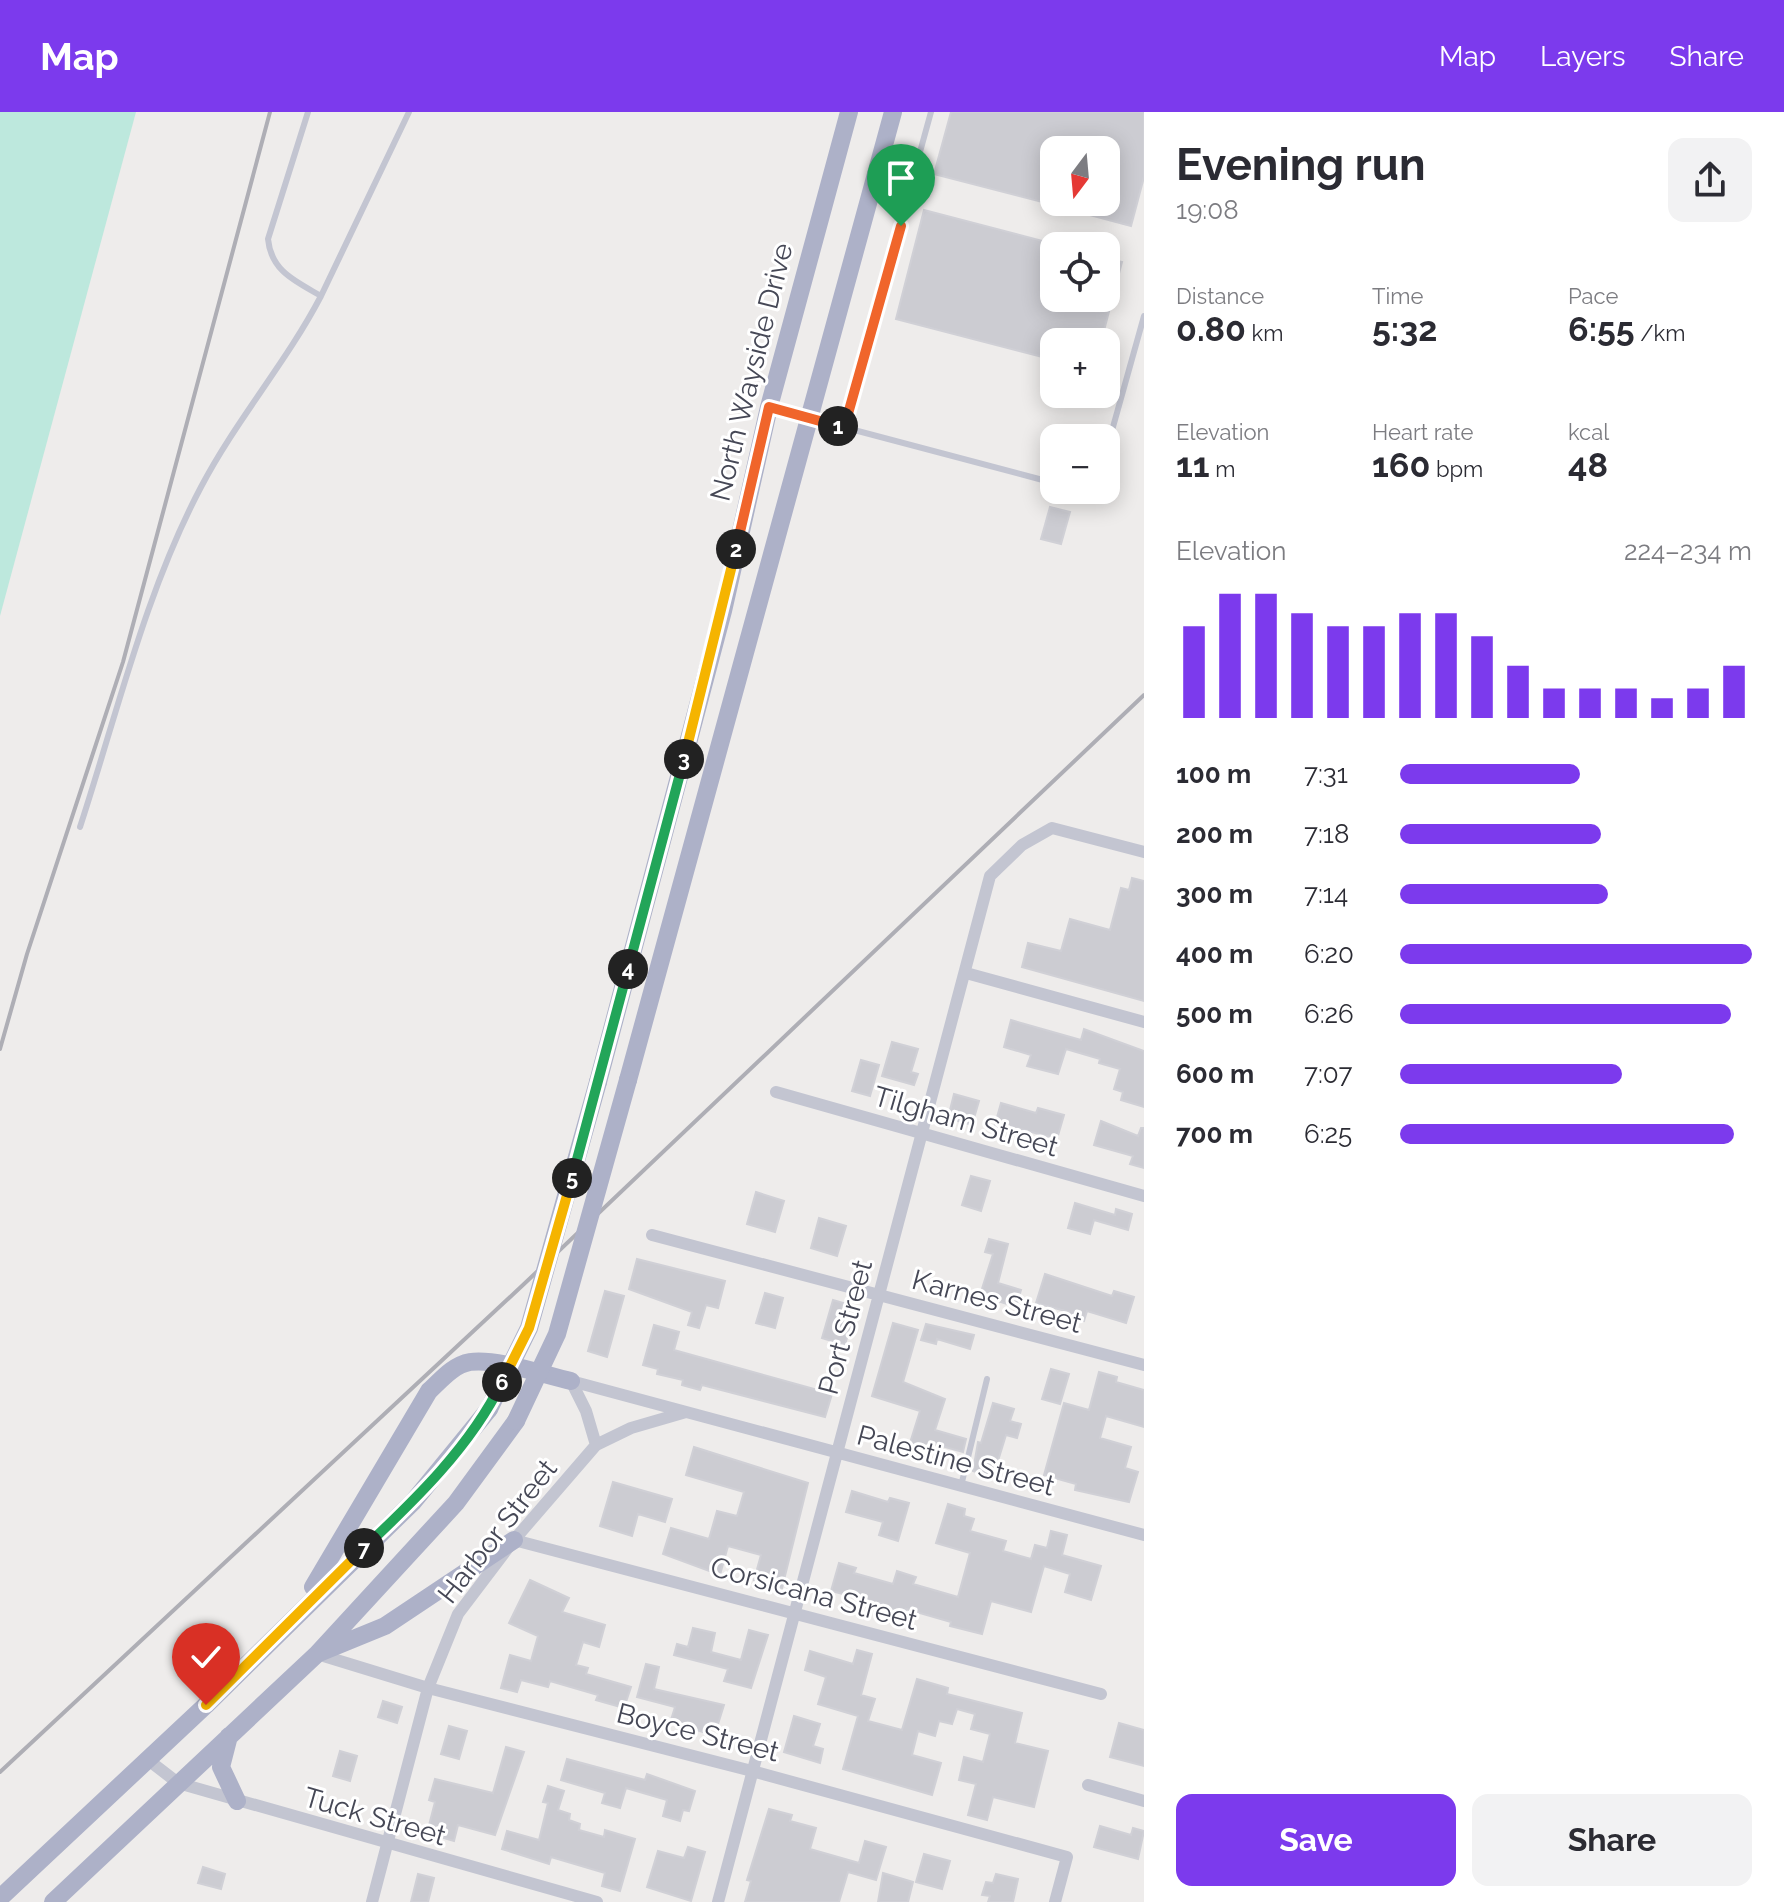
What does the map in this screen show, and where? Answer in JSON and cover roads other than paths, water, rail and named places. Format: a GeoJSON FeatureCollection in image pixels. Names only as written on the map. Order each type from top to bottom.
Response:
{"type":"FeatureCollection","features":[{"type":"Feature","properties":{"kind":"main road","name":"North Wayside Drive"},"geometry":{"type":"LineString","coordinates":[[1,1900],[413,1502],[489,1409],[529,1328],[723,611],[769,407],[849,112]]}},
{"type":"Feature","properties":{"kind":"main road"},"geometry":{"type":"LineString","coordinates":[[53,1902],[317,1654],[456,1503],[516,1421],[557,1334],[578,1270],[753,614],[812,419],[893,112]]}},
{"type":"Feature","properties":{"kind":"main road"},"geometry":{"type":"LineString","coordinates":[[300,1609],[429,1391],[450,1371],[470,1362],[487,1362],[571,1381]]}},
{"type":"Feature","properties":{"kind":"main road"},"geometry":{"type":"LineString","coordinates":[[317,1654],[385,1626],[514,1540]]}},
{"type":"Feature","properties":{"kind":"main road"},"geometry":{"type":"LineString","coordinates":[[229,1734],[221,1767],[237,1801]]}},
{"type":"Feature","properties":{"kind":"street","name":"Port Street"},"geometry":{"type":"LineString","coordinates":[[718,1902],[990,876],[1022,845],[1052,828],[1144,852]]}},
{"type":"Feature","properties":{"kind":"street"},"geometry":{"type":"LineString","coordinates":[[966,973],[1144,1022]]}},
{"type":"Feature","properties":{"kind":"street","name":"Tilgham Street"},"geometry":{"type":"LineString","coordinates":[[776,1092],[1144,1196]]}},
{"type":"Feature","properties":{"kind":"street","name":"Karnes Street"},"geometry":{"type":"LineString","coordinates":[[652,1235],[1144,1365]]}},
{"type":"Feature","properties":{"kind":"street"},"geometry":{"type":"LineString","coordinates":[[571,1381],[586,1411],[596,1445],[631,1428],[686,1412]]}},
{"type":"Feature","properties":{"kind":"street","name":"Palestine Street"},"geometry":{"type":"LineString","coordinates":[[571,1381],[1144,1535]]}},
{"type":"Feature","properties":{"kind":"street","name":"Harbor Street"},"geometry":{"type":"LineString","coordinates":[[372,1902],[428,1688],[458,1614],[514,1540],[596,1445]]}},
{"type":"Feature","properties":{"kind":"street","name":"Corsicana Street"},"geometry":{"type":"LineString","coordinates":[[514,1540],[1101,1694]]}},
{"type":"Feature","properties":{"kind":"street","name":"Boyce Street"},"geometry":{"type":"LineString","coordinates":[[317,1654],[428,1688],[752,1771],[1067,1857],[1055,1902]]}},
{"type":"Feature","properties":{"kind":"street","name":"Tuck Street"},"geometry":{"type":"LineString","coordinates":[[147,1759],[178,1783],[386,1845],[597,1902]]}},
{"type":"Feature","properties":{"kind":"street"},"geometry":{"type":"LineString","coordinates":[[1088,1785],[1144,1801]]}},
{"type":"Feature","properties":{"kind":"lane"},"geometry":{"type":"LineString","coordinates":[[308,112],[268,239],[272,258],[284,273],[321,296]]}},
{"type":"Feature","properties":{"kind":"lane"},"geometry":{"type":"LineString","coordinates":[[80,827],[154,595],[184,523],[215,462],[294,346],[409,112]]}},
{"type":"Feature","properties":{"kind":"lane"},"geometry":{"type":"LineString","coordinates":[[844,428],[931,112]]}},
{"type":"Feature","properties":{"kind":"lane"},"geometry":{"type":"LineString","coordinates":[[1114,424],[1144,316]]}},
{"type":"Feature","properties":{"kind":"lane"},"geometry":{"type":"LineString","coordinates":[[769,407],[1040,479]]}},
{"type":"Feature","properties":{"kind":"lane"},"geometry":{"type":"LineString","coordinates":[[961,1486],[987,1379]]}},
{"type":"Feature","properties":{"kind":"railway"},"geometry":{"type":"LineString","coordinates":[[0,1049],[27,954],[123,662],[270,112]]}},
{"type":"Feature","properties":{"kind":"railway"},"geometry":{"type":"LineString","coordinates":[[0,1772],[524,1284],[1144,695]]}}]}
